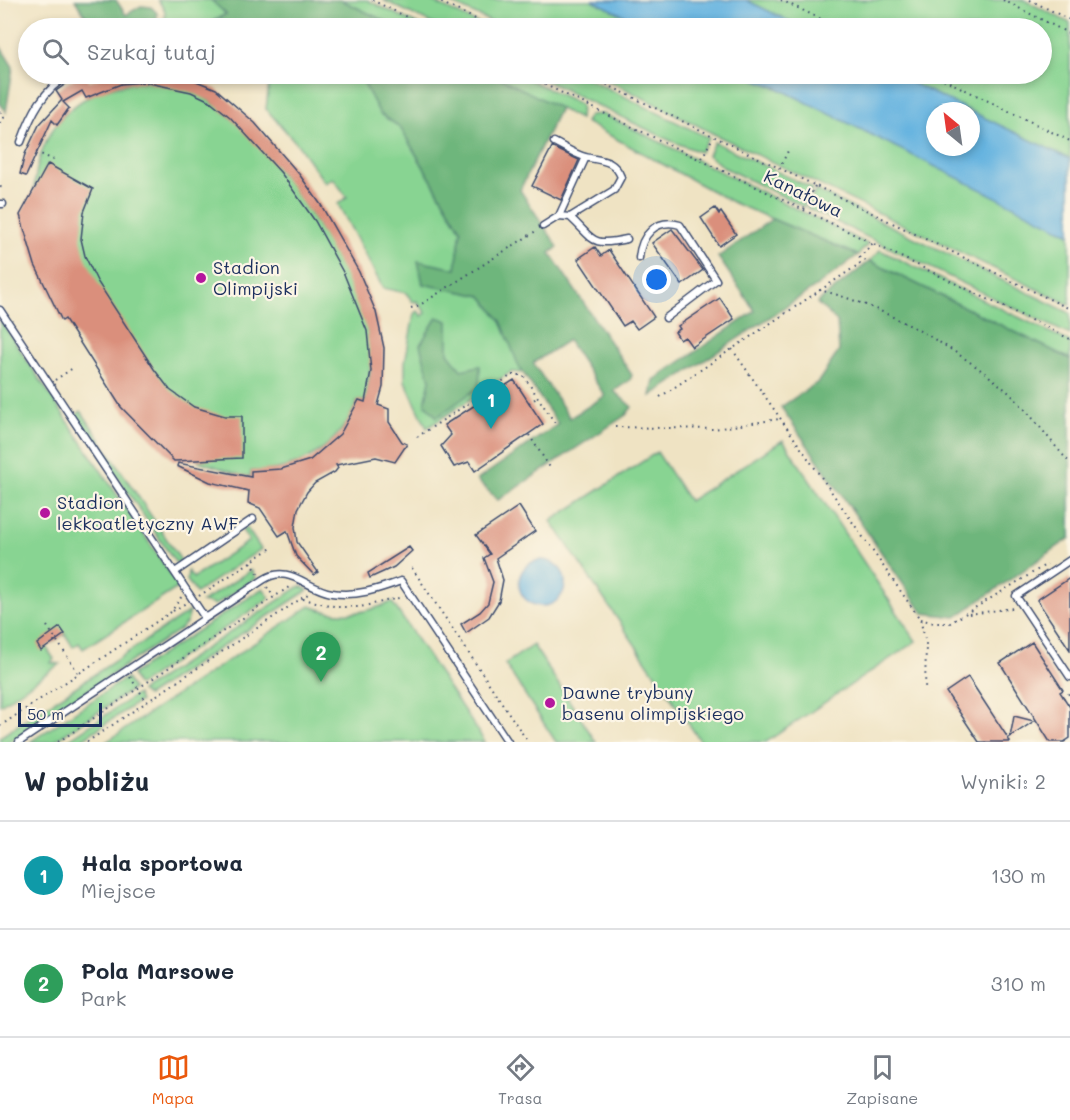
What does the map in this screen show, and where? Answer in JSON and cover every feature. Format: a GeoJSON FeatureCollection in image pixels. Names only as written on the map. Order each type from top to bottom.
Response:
{"type":"FeatureCollection","features":[{"type":"Feature","properties":{"kind":"lane"},"geometry":{"type":"LineString","coordinates":[[21,142],[31,114],[53,84]]}},
{"type":"Feature","properties":{"kind":"lane"},"geometry":{"type":"LineString","coordinates":[[554,142],[586,158],[601,159],[617,168],[621,177],[619,183],[604,197],[570,217],[559,216]]}},
{"type":"Feature","properties":{"kind":"lane"},"geometry":{"type":"LineString","coordinates":[[543,226],[559,216],[586,158]]}},
{"type":"Feature","properties":{"kind":"lane"},"geometry":{"type":"LineString","coordinates":[[570,217],[589,239],[608,243],[627,239]]}},
{"type":"Feature","properties":{"kind":"lane"},"geometry":{"type":"LineString","coordinates":[[639,258],[640,244],[654,227],[671,222],[680,225],[716,280],[666,318]]}},
{"type":"Feature","properties":{"kind":"lane"},"geometry":{"type":"LineString","coordinates":[[0,310],[205,618]]}},
{"type":"Feature","properties":{"kind":"lane"},"geometry":{"type":"LineString","coordinates":[[175,572],[253,519]]}},
{"type":"Feature","properties":{"kind":"lane"},"geometry":{"type":"LineString","coordinates":[[1070,560],[1016,596],[1070,677]]}},
{"type":"Feature","properties":{"kind":"lane"},"geometry":{"type":"LineString","coordinates":[[19,742],[274,574],[284,574],[331,593],[353,594],[401,581],[508,742]]}},
{"type":"Feature","properties":{"kind":"path"},"geometry":{"type":"LineString","coordinates":[[372,0],[409,18]]}},
{"type":"Feature","properties":{"kind":"path"},"geometry":{"type":"LineString","coordinates":[[436,0],[473,18]]}},
{"type":"Feature","properties":{"kind":"path"},"geometry":{"type":"LineString","coordinates":[[781,0],[819,18]]}},
{"type":"Feature","properties":{"kind":"path"},"geometry":{"type":"LineString","coordinates":[[1003,0],[1038,18]]}},
{"type":"Feature","properties":{"kind":"path"},"geometry":{"type":"LineString","coordinates":[[1030,0],[1070,20]]}},
{"type":"Feature","properties":{"kind":"path"},"geometry":{"type":"LineString","coordinates":[[1052,25],[1070,34]]}},
{"type":"Feature","properties":{"kind":"path","name":"Kanałowa"},"geometry":{"type":"LineString","coordinates":[[545,84],[1070,339]]}},
{"type":"Feature","properties":{"kind":"path"},"geometry":{"type":"LineString","coordinates":[[605,84],[1070,309]]}},
{"type":"Feature","properties":{"kind":"path"},"geometry":{"type":"LineString","coordinates":[[953,84],[1070,141]]}},
{"type":"Feature","properties":{"kind":"path"},"geometry":{"type":"LineString","coordinates":[[0,112],[4,118],[0,124]]}},
{"type":"Feature","properties":{"kind":"path"},"geometry":{"type":"LineString","coordinates":[[701,159],[713,137]]}},
{"type":"Feature","properties":{"kind":"path"},"geometry":{"type":"LineString","coordinates":[[779,169],[789,149]]}},
{"type":"Feature","properties":{"kind":"path"},"geometry":{"type":"LineString","coordinates":[[36,152],[56,160]]}},
{"type":"Feature","properties":{"kind":"path"},"geometry":{"type":"LineString","coordinates":[[804,209],[815,186]]}},
{"type":"Feature","properties":{"kind":"path"},"geometry":{"type":"LineString","coordinates":[[0,187],[5,188]]}},
{"type":"Feature","properties":{"kind":"path"},"geometry":{"type":"LineString","coordinates":[[411,308],[420,305],[543,226]]}},
{"type":"Feature","properties":{"kind":"path"},"geometry":{"type":"LineString","coordinates":[[860,264],[859,258],[873,243]]}},
{"type":"Feature","properties":{"kind":"path"},"geometry":{"type":"LineString","coordinates":[[660,397],[867,260]]}},
{"type":"Feature","properties":{"kind":"path"},"geometry":{"type":"LineString","coordinates":[[819,290],[848,297],[952,351],[1008,392],[1070,463]]}},
{"type":"Feature","properties":{"kind":"path"},"geometry":{"type":"LineString","coordinates":[[732,349],[920,619],[926,643],[925,691]]}},
{"type":"Feature","properties":{"kind":"path"},"geometry":{"type":"LineString","coordinates":[[49,384],[73,368]]}},
{"type":"Feature","properties":{"kind":"path"},"geometry":{"type":"LineString","coordinates":[[417,437],[497,387],[512,375],[523,375],[555,423]]}},
{"type":"Feature","properties":{"kind":"path"},"geometry":{"type":"LineString","coordinates":[[529,403],[538,397]]}},
{"type":"Feature","properties":{"kind":"path"},"geometry":{"type":"LineString","coordinates":[[446,418],[448,422]]}},
{"type":"Feature","properties":{"kind":"path"},"geometry":{"type":"LineString","coordinates":[[615,427],[714,429],[780,418]]}},
{"type":"Feature","properties":{"kind":"path"},"geometry":{"type":"LineString","coordinates":[[529,435],[551,469]]}},
{"type":"Feature","properties":{"kind":"path"},"geometry":{"type":"LineString","coordinates":[[0,726],[273,547]]}},
{"type":"Feature","properties":{"kind":"path"},"geometry":{"type":"LineString","coordinates":[[920,619],[934,623],[950,623],[1052,560]]}},
{"type":"Feature","properties":{"kind":"path"},"geometry":{"type":"LineString","coordinates":[[412,568],[528,742]]}},
{"type":"Feature","properties":{"kind":"path"},"geometry":{"type":"LineString","coordinates":[[58,742],[300,579]]}},
{"type":"Feature","properties":{"kind":"path"},"geometry":{"type":"LineString","coordinates":[[87,742],[303,599],[314,587]]}},
{"type":"Feature","properties":{"kind":"path"},"geometry":{"type":"LineString","coordinates":[[171,612],[187,590]]}},
{"type":"Feature","properties":{"kind":"path"},"geometry":{"type":"LineString","coordinates":[[967,614],[1022,604]]}},
{"type":"Feature","properties":{"kind":"path"},"geometry":{"type":"LineString","coordinates":[[47,626],[79,674]]}},
{"type":"Feature","properties":{"kind":"path"},"geometry":{"type":"LineString","coordinates":[[127,671],[147,702]]}},
{"type":"Feature","properties":{"kind":"path"},"geometry":{"type":"LineString","coordinates":[[1063,698],[1070,693]]}},
{"type":"Feature","properties":{"kind":"green space"},"geometry":{"type":"Polygon","coordinates":[[[75,0],[116,0],[126,15],[141,6],[151,7],[157,13],[157,18],[87,18],[75,0]]]}},
{"type":"Feature","properties":{"kind":"green space"},"geometry":{"type":"Polygon","coordinates":[[[158,0],[211,0],[226,14],[219,18],[165,18],[165,11],[158,0]]]}},
{"type":"Feature","properties":{"kind":"green space"},"geometry":{"type":"Polygon","coordinates":[[[211,0],[341,0],[378,18],[219,18],[226,14],[211,0]]]}},
{"type":"Feature","properties":{"kind":"green space"},"geometry":{"type":"Polygon","coordinates":[[[341,0],[367,0],[404,18],[378,18],[341,0]]]}},
{"type":"Feature","properties":{"kind":"green space"},"geometry":{"type":"Polygon","coordinates":[[[383,0],[429,0],[467,18],[420,18],[383,0]]]}},
{"type":"Feature","properties":{"kind":"green space"},"geometry":{"type":"Polygon","coordinates":[[[445,0],[592,0],[629,18],[483,18],[445,0]]]}},
{"type":"Feature","properties":{"kind":"green space"},"geometry":{"type":"Polygon","coordinates":[[[746,0],[1024,0],[1070,23],[1070,159],[980,116],[980,102],[951,102],[914,84],[1052,84],[1052,18],[783,18],[746,0]]]}},
{"type":"Feature","properties":{"kind":"green space"},"geometry":{"type":"Polygon","coordinates":[[[0,46],[13,67],[6,112],[0,103],[0,46]]]}},
{"type":"Feature","properties":{"kind":"green space","name":"Stadion Olimpijski"},"geometry":{"type":"Polygon","coordinates":[[[161,84],[178,88],[203,97],[233,119],[281,173],[305,206],[345,275],[360,306],[368,334],[371,360],[365,402],[358,400],[341,431],[316,453],[302,461],[286,467],[251,471],[250,476],[243,476],[199,461],[179,448],[34,218],[34,190],[38,165],[57,123],[73,107],[92,95],[116,86],[161,84]]]}},
{"type":"Feature","properties":{"kind":"green space"},"geometry":{"type":"Polygon","coordinates":[[[269,84],[364,84],[380,114],[400,127],[461,230],[456,269],[423,283],[482,296],[501,321],[524,373],[511,372],[427,428],[405,381],[405,362],[414,314],[418,311],[422,316],[426,313],[417,301],[413,302],[406,293],[383,288],[338,204],[347,197],[333,178],[325,183],[298,145],[266,109],[269,84]]]}},
{"type":"Feature","properties":{"kind":"green space"},"geometry":{"type":"Polygon","coordinates":[[[364,84],[512,84],[560,108],[520,190],[558,247],[550,253],[632,375],[630,380],[614,391],[632,407],[626,415],[498,500],[477,480],[558,424],[519,367],[501,321],[482,296],[423,284],[418,261],[456,269],[461,230],[400,127],[380,114],[364,84]],[[568,340],[533,363],[570,418],[605,396],[568,340]]]}},
{"type":"Feature","properties":{"kind":"green space"},"geometry":{"type":"Polygon","coordinates":[[[512,84],[538,84],[576,102],[581,105],[580,119],[512,84]]]}},
{"type":"Feature","properties":{"kind":"green space"},"geometry":{"type":"Polygon","coordinates":[[[553,84],[599,84],[709,138],[700,152],[671,141],[553,84]]]}},
{"type":"Feature","properties":{"kind":"green space"},"geometry":{"type":"Polygon","coordinates":[[[616,84],[768,84],[778,88],[1070,234],[1070,305],[718,136],[616,84]]]}},
{"type":"Feature","properties":{"kind":"green space"},"geometry":{"type":"Polygon","coordinates":[[[603,114],[868,244],[858,255],[734,203],[585,122],[590,115],[603,114]]]}},
{"type":"Feature","properties":{"kind":"green space"},"geometry":{"type":"Polygon","coordinates":[[[714,142],[812,188],[804,207],[725,168],[708,155],[714,142]]]}},
{"type":"Feature","properties":{"kind":"green space"},"geometry":{"type":"Polygon","coordinates":[[[816,190],[1070,313],[1070,335],[807,208],[816,190]]]}},
{"type":"Feature","properties":{"kind":"green space"},"geometry":{"type":"Polygon","coordinates":[[[772,219],[858,255],[817,286],[651,396],[654,380],[755,311],[718,257],[772,219]]]}},
{"type":"Feature","properties":{"kind":"green space"},"geometry":{"type":"Polygon","coordinates":[[[880,250],[1070,342],[1070,359],[870,261],[880,250]]]}},
{"type":"Feature","properties":{"kind":"green space"},"geometry":{"type":"Polygon","coordinates":[[[870,261],[1070,359],[1070,538],[956,617],[923,613],[781,407],[818,382],[839,351],[837,321],[817,303],[870,261]]]}},
{"type":"Feature","properties":{"kind":"green space"},"geometry":{"type":"Polygon","coordinates":[[[437,317],[448,321],[448,353],[461,370],[480,366],[479,387],[437,417],[425,404],[430,380],[420,345],[437,317]]]}},
{"type":"Feature","properties":{"kind":"green space"},"geometry":{"type":"Polygon","coordinates":[[[0,320],[179,587],[83,649],[79,643],[73,647],[65,634],[46,647],[54,659],[51,663],[60,664],[0,705],[0,320]]]}},
{"type":"Feature","properties":{"kind":"green space"},"geometry":{"type":"Polygon","coordinates":[[[81,411],[182,562],[175,562],[76,415],[81,411]]]}},
{"type":"Feature","properties":{"kind":"green space"},"geometry":{"type":"Polygon","coordinates":[[[783,440],[916,641],[766,742],[701,742],[551,521],[657,452],[689,501],[783,440]]]}},
{"type":"Feature","properties":{"kind":"green space"},"geometry":{"type":"Polygon","coordinates":[[[246,527],[261,549],[196,593],[187,580],[188,571],[193,578],[249,541],[242,530],[246,527]]]}},
{"type":"Feature","properties":{"kind":"green space"},"geometry":{"type":"Polygon","coordinates":[[[251,570],[256,578],[215,605],[202,602],[251,570]]]}},
{"type":"Feature","properties":{"kind":"green space"},"geometry":{"type":"Polygon","coordinates":[[[300,586],[308,590],[147,696],[141,691],[300,586]]]}},
{"type":"Feature","properties":{"kind":"green space"},"geometry":{"type":"Polygon","coordinates":[[[263,588],[270,598],[139,685],[136,684],[132,674],[263,588]]]}},
{"type":"Feature","properties":{"kind":"green space"},"geometry":{"type":"Polygon","coordinates":[[[392,602],[485,742],[106,742],[310,606],[331,612],[351,613],[392,602]]]}},
{"type":"Feature","properties":{"kind":"green space"},"geometry":{"type":"Polygon","coordinates":[[[190,611],[187,622],[179,630],[10,742],[0,742],[0,737],[190,611]]]}},
{"type":"Feature","properties":{"kind":"green space","name":"Dawne trybuny basenu olimpijskiego"},"geometry":{"type":"Polygon","coordinates":[[[533,645],[596,742],[556,742],[505,664],[533,645]]]}},
{"type":"Feature","properties":{"kind":"green space"},"geometry":{"type":"Polygon","coordinates":[[[126,678],[133,689],[53,742],[30,742],[126,678]]]}},
{"type":"Feature","properties":{"kind":"green space"},"geometry":{"type":"Polygon","coordinates":[[[137,694],[140,701],[78,742],[65,742],[137,694]]]}},
{"type":"Feature","properties":{"kind":"water"},"geometry":{"type":"Polygon","coordinates":[[[592,0],[746,0],[783,18],[629,18],[592,0]]]}},
{"type":"Feature","properties":{"kind":"water"},"geometry":{"type":"Polygon","coordinates":[[[768,84],[914,84],[951,102],[926,102],[926,156],[980,156],[980,115],[1070,159],[1070,234],[768,84]]]}},
{"type":"Feature","properties":{"kind":"water"},"geometry":{"type":"Polygon","coordinates":[[[542,560],[558,567],[565,583],[558,599],[542,606],[526,599],[519,583],[526,567],[542,560]]]}},
{"type":"Feature","properties":{"kind":"building"},"geometry":{"type":"Polygon","coordinates":[[[66,84],[121,84],[86,98],[82,91],[63,102],[69,108],[57,125],[52,120],[26,176],[20,174],[25,154],[39,125],[62,100],[56,91],[66,84]]]}},
{"type":"Feature","properties":{"kind":"building"},"geometry":{"type":"Polygon","coordinates":[[[153,84],[204,84],[216,89],[255,123],[299,174],[321,205],[359,272],[376,312],[384,348],[383,387],[378,405],[389,409],[389,422],[402,442],[407,444],[395,462],[376,457],[336,465],[338,468],[335,472],[315,483],[307,492],[298,509],[295,527],[297,542],[318,572],[314,575],[296,556],[287,531],[279,536],[260,508],[248,503],[249,491],[210,482],[177,466],[178,463],[251,477],[251,471],[281,469],[310,460],[340,434],[359,400],[365,402],[371,371],[367,331],[344,274],[315,221],[281,173],[230,117],[210,101],[191,92],[153,84]]]}},
{"type":"Feature","properties":{"kind":"building"},"geometry":{"type":"Polygon","coordinates":[[[552,147],[579,160],[561,200],[532,186],[552,147]]]}},
{"type":"Feature","properties":{"kind":"building"},"geometry":{"type":"Polygon","coordinates":[[[48,164],[93,189],[84,212],[81,239],[85,256],[97,281],[154,369],[170,390],[194,407],[225,416],[242,416],[242,458],[174,461],[121,407],[65,319],[62,321],[35,265],[20,215],[48,164]]]}},
{"type":"Feature","properties":{"kind":"building"},"geometry":{"type":"Polygon","coordinates":[[[715,208],[719,214],[721,212],[736,234],[719,246],[701,218],[715,208]]]}},
{"type":"Feature","properties":{"kind":"building"},"geometry":{"type":"Polygon","coordinates":[[[672,229],[703,270],[682,285],[652,243],[672,229]]]}},
{"type":"Feature","properties":{"kind":"building"},"geometry":{"type":"Polygon","coordinates":[[[595,247],[601,256],[609,250],[654,317],[637,329],[631,321],[623,326],[578,259],[595,247]]]}},
{"type":"Feature","properties":{"kind":"building"},"geometry":{"type":"Polygon","coordinates":[[[720,298],[734,319],[692,347],[685,337],[680,340],[675,332],[680,329],[678,326],[720,298]]]}},
{"type":"Feature","properties":{"kind":"building"},"geometry":{"type":"Polygon","coordinates":[[[514,380],[543,424],[475,471],[469,462],[454,467],[441,446],[451,435],[444,425],[514,380]]]}},
{"type":"Feature","properties":{"kind":"building"},"geometry":{"type":"Polygon","coordinates":[[[519,506],[535,531],[496,558],[503,580],[499,601],[489,617],[466,633],[461,624],[480,612],[488,603],[493,582],[484,558],[490,554],[476,535],[519,506]]]}},
{"type":"Feature","properties":{"kind":"building"},"geometry":{"type":"Polygon","coordinates":[[[409,547],[412,551],[394,567],[370,578],[368,573],[409,547]]]}},
{"type":"Feature","properties":{"kind":"building"},"geometry":{"type":"Polygon","coordinates":[[[1070,578],[1070,650],[1037,600],[1070,578]]]}},
{"type":"Feature","properties":{"kind":"building"},"geometry":{"type":"Polygon","coordinates":[[[60,627],[65,634],[41,651],[37,644],[60,627]]]}},
{"type":"Feature","properties":{"kind":"building"},"geometry":{"type":"Polygon","coordinates":[[[1032,642],[1063,690],[1060,692],[1070,707],[1070,738],[1064,742],[1050,742],[1000,663],[1032,642]]]}},
{"type":"Feature","properties":{"kind":"building"},"geometry":{"type":"Polygon","coordinates":[[[968,677],[1010,742],[979,742],[946,692],[968,677]]]}},
{"type":"Feature","properties":{"kind":"building"},"geometry":{"type":"Polygon","coordinates":[[[1014,716],[1034,721],[1010,737],[1013,722],[1014,716]]]}},
{"type":"Feature","properties":{"kind":"place","name":"Stadion Olimpijski"},"geometry":{"type":"Point","coordinates":[201,278]}},
{"type":"Feature","properties":{"kind":"place","name":"Hala sportowa"},"geometry":{"type":"Point","coordinates":[491,429]}},
{"type":"Feature","properties":{"kind":"place","name":"Stadion lekkoatletyczny AWF"},"geometry":{"type":"Point","coordinates":[45,513]}},
{"type":"Feature","properties":{"kind":"place","name":"Pola Marsowe"},"geometry":{"type":"Point","coordinates":[321,682]}},
{"type":"Feature","properties":{"kind":"place","name":"Dawne trybuny basenu olimpijskiego"},"geometry":{"type":"Point","coordinates":[550,703]}}]}
